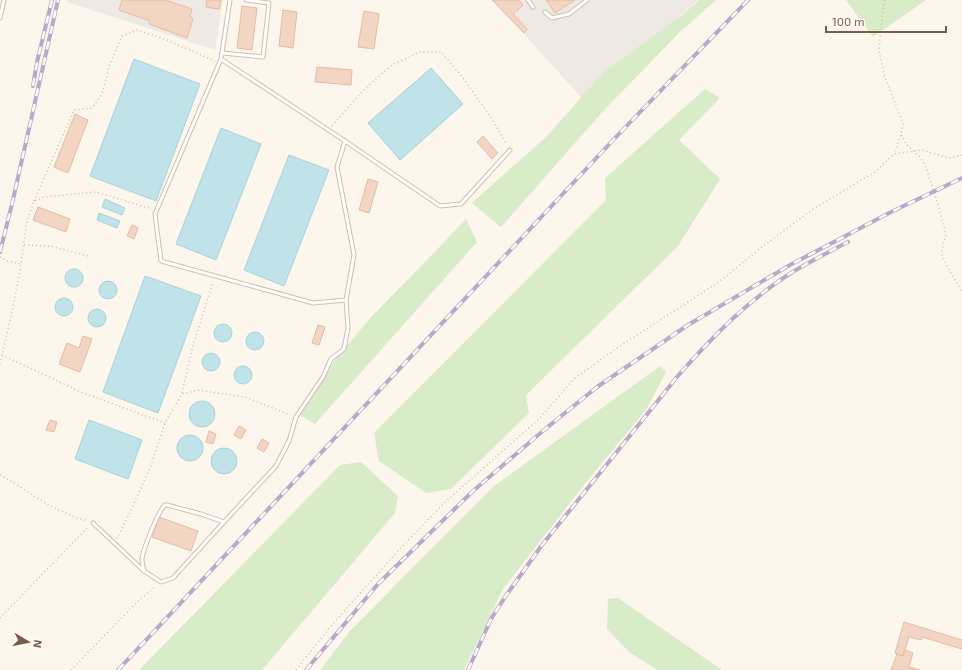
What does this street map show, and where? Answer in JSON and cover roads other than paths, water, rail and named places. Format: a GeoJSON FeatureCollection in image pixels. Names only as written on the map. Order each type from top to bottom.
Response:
{"type":"FeatureCollection","features":[{"type":"Feature","properties":{"kind":"lane"},"geometry":{"type":"LineString","coordinates":[[0,18],[4,0]]}},
{"type":"Feature","properties":{"kind":"lane"},"geometry":{"type":"LineString","coordinates":[[230,0],[220,61],[155,214],[161,261],[313,303],[346,300]]}},
{"type":"Feature","properties":{"kind":"lane"},"geometry":{"type":"LineString","coordinates":[[222,53],[263,57],[269,3],[246,0]]}},
{"type":"Feature","properties":{"kind":"lane"},"geometry":{"type":"LineString","coordinates":[[528,0],[533,7]]}},
{"type":"Feature","properties":{"kind":"lane"},"geometry":{"type":"LineString","coordinates":[[545,12],[552,18],[569,14],[587,0]]}},
{"type":"Feature","properties":{"kind":"lane"},"geometry":{"type":"LineString","coordinates":[[220,61],[345,141],[440,206],[461,204],[510,150]]}},
{"type":"Feature","properties":{"kind":"lane"},"geometry":{"type":"LineString","coordinates":[[93,523],[144,571],[160,582],[173,578],[276,466],[289,441],[296,417],[323,377],[331,359],[344,348],[348,328],[346,300],[354,254],[337,167],[345,141]]}},
{"type":"Feature","properties":{"kind":"lane"},"geometry":{"type":"LineString","coordinates":[[144,571],[142,561],[143,552],[160,511],[165,505],[201,514],[224,522]]}},
{"type":"Feature","properties":{"kind":"water"},"geometry":{"type":"Polygon","coordinates":[[[134,59],[200,84],[156,201],[90,176],[134,59]]]}},
{"type":"Feature","properties":{"kind":"water"},"geometry":{"type":"Polygon","coordinates":[[[431,68],[463,104],[400,160],[368,123],[431,68]]]}},
{"type":"Feature","properties":{"kind":"water"},"geometry":{"type":"Polygon","coordinates":[[[221,128],[261,144],[216,260],[176,244],[221,128]]]}},
{"type":"Feature","properties":{"kind":"water"},"geometry":{"type":"Polygon","coordinates":[[[289,155],[329,170],[284,286],[244,270],[289,155]]]}},
{"type":"Feature","properties":{"kind":"water"},"geometry":{"type":"Polygon","coordinates":[[[105,199],[125,208],[122,215],[102,207],[105,199]]]}},
{"type":"Feature","properties":{"kind":"water"},"geometry":{"type":"Polygon","coordinates":[[[99,213],[120,221],[117,228],[97,220],[99,213]]]}},
{"type":"Feature","properties":{"kind":"water"},"geometry":{"type":"Polygon","coordinates":[[[70,269],[78,269],[83,274],[81,285],[78,287],[70,287],[65,282],[65,274],[70,269]]]}},
{"type":"Feature","properties":{"kind":"water"},"geometry":{"type":"Polygon","coordinates":[[[145,276],[201,296],[158,413],[103,392],[145,276]]]}},
{"type":"Feature","properties":{"kind":"water"},"geometry":{"type":"Polygon","coordinates":[[[104,281],[112,281],[117,286],[115,297],[112,299],[104,299],[99,294],[99,286],[104,281]]]}},
{"type":"Feature","properties":{"kind":"water"},"geometry":{"type":"Polygon","coordinates":[[[60,298],[68,298],[73,303],[71,314],[68,316],[60,316],[55,311],[55,303],[60,298]]]}},
{"type":"Feature","properties":{"kind":"water"},"geometry":{"type":"Polygon","coordinates":[[[93,309],[101,309],[106,314],[104,325],[101,327],[93,327],[88,322],[88,314],[93,309]]]}},
{"type":"Feature","properties":{"kind":"water"},"geometry":{"type":"Polygon","coordinates":[[[219,324],[227,324],[232,329],[230,340],[227,342],[219,342],[214,337],[214,329],[219,324]]]}},
{"type":"Feature","properties":{"kind":"water"},"geometry":{"type":"Polygon","coordinates":[[[251,332],[259,332],[264,337],[262,348],[259,350],[251,350],[246,345],[246,337],[251,332]]]}},
{"type":"Feature","properties":{"kind":"water"},"geometry":{"type":"Polygon","coordinates":[[[207,353],[215,353],[220,358],[218,369],[215,371],[207,371],[202,366],[202,358],[207,353]]]}},
{"type":"Feature","properties":{"kind":"water"},"geometry":{"type":"Polygon","coordinates":[[[239,366],[247,366],[252,371],[250,382],[247,384],[239,384],[234,379],[234,371],[239,366]]]}},
{"type":"Feature","properties":{"kind":"water"},"geometry":{"type":"Polygon","coordinates":[[[202,401],[211,405],[215,414],[211,423],[202,427],[193,423],[189,414],[193,405],[202,401]]]}},
{"type":"Feature","properties":{"kind":"water"},"geometry":{"type":"Polygon","coordinates":[[[89,420],[142,440],[128,479],[75,459],[89,420]]]}},
{"type":"Feature","properties":{"kind":"water"},"geometry":{"type":"Polygon","coordinates":[[[190,435],[199,439],[203,448],[199,457],[190,461],[181,457],[177,448],[181,439],[190,435]]]}},
{"type":"Feature","properties":{"kind":"water"},"geometry":{"type":"Polygon","coordinates":[[[224,448],[233,452],[237,461],[233,470],[224,474],[215,470],[211,461],[215,452],[224,448]]]}},
{"type":"Feature","properties":{"kind":"railway"},"geometry":{"type":"LineString","coordinates":[[33,86],[37,62],[52,0]]}},
{"type":"Feature","properties":{"kind":"railway"},"geometry":{"type":"LineString","coordinates":[[0,252],[58,0]]}},
{"type":"Feature","properties":{"kind":"railway"},"geometry":{"type":"LineString","coordinates":[[118,670],[616,137],[748,0]]}},
{"type":"Feature","properties":{"kind":"railway"},"geometry":{"type":"LineString","coordinates":[[306,670],[378,584],[473,491],[597,387],[688,325],[790,265],[891,212],[962,178]]}},
{"type":"Feature","properties":{"kind":"railway"},"geometry":{"type":"LineString","coordinates":[[468,670],[491,619],[542,545],[677,377],[718,333],[746,306],[794,271],[848,242]]}}]}
